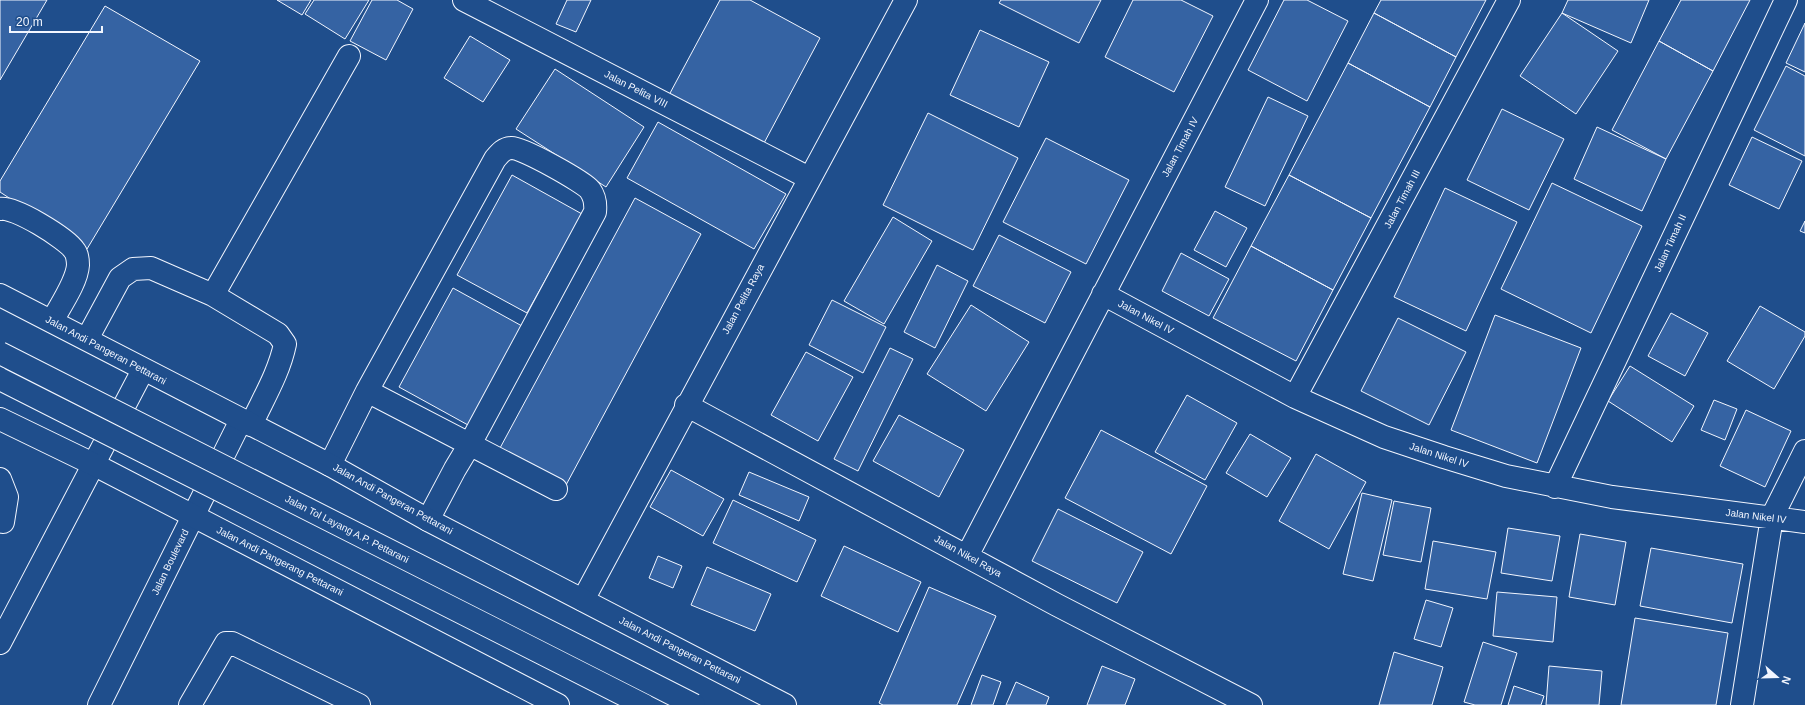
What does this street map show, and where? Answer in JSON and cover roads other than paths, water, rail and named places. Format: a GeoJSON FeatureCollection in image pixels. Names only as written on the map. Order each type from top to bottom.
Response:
{"type":"FeatureCollection","features":[{"type":"Feature","properties":{"kind":"main road","name":"Jalan Pelita VIII"},"geometry":{"type":"LineString","coordinates":[[464,0],[809,178]]}},
{"type":"Feature","properties":{"kind":"main road","name":"Jalan Pelita Raya"},"geometry":{"type":"LineString","coordinates":[[583,600],[686,406],[906,0]]}},
{"type":"Feature","properties":{"kind":"main road","name":"Jalan Timah IV"},"geometry":{"type":"LineString","coordinates":[[967,556],[1257,0]]}},
{"type":"Feature","properties":{"kind":"main road","name":"Jalan Timah III"},"geometry":{"type":"LineString","coordinates":[[1296,397],[1509,0]]}},
{"type":"Feature","properties":{"kind":"main road","name":"Jalan Timah II"},"geometry":{"type":"LineString","coordinates":[[1555,487],[1786,0]]}},
{"type":"Feature","properties":{"kind":"main road"},"geometry":{"type":"LineString","coordinates":[[87,339],[120,278],[133,269],[151,268],[213,295],[349,56]]}},
{"type":"Feature","properties":{"kind":"main road"},"geometry":{"type":"LineString","coordinates":[[330,465],[366,391],[495,159],[503,150],[513,147],[521,149],[589,188],[596,200],[595,212],[428,520]]}},
{"type":"Feature","properties":{"kind":"main road"},"geometry":{"type":"LineString","coordinates":[[0,209],[3,208],[20,213],[52,232],[75,250],[78,264],[77,274],[52,321]]}},
{"type":"Feature","properties":{"kind":"main road","name":"Jalan Nikel IV"},"geometry":{"type":"LineString","coordinates":[[1103,294],[1296,397],[1392,440],[1506,476],[1555,487],[1659,505],[1805,522]]}},
{"type":"Feature","properties":{"kind":"main road","name":"Jalan Andi Pangeran Pettarani"},"geometry":{"type":"LineString","coordinates":[[0,295],[330,465],[428,520],[785,705]]}},
{"type":"Feature","properties":{"kind":"main road","name":"Jalan Boulevard"},"geometry":{"type":"LineString","coordinates":[[99,705],[193,516],[246,422],[275,375],[282,357],[285,344],[278,334],[213,295]]}},
{"type":"Feature","properties":{"kind":"main road","name":"Jalan Tol Layang A.P. Pettarani"},"geometry":{"type":"LineString","coordinates":[[0,353],[694,705]]}},
{"type":"Feature","properties":{"kind":"main road"},"geometry":{"type":"LineString","coordinates":[[0,642],[95,465],[143,370]]}},
{"type":"Feature","properties":{"kind":"main road"},"geometry":{"type":"LineString","coordinates":[[0,379],[644,705]]}},
{"type":"Feature","properties":{"kind":"main road"},"geometry":{"type":"LineString","coordinates":[[366,391],[556,489]]}},
{"type":"Feature","properties":{"kind":"main road","name":"Jalan Nikel Raya"},"geometry":{"type":"LineString","coordinates":[[686,406],[1057,605],[1251,705]]}},
{"type":"Feature","properties":{"kind":"main road","name":"Jalan Andi Pangerang Pettarani"},"geometry":{"type":"LineString","coordinates":[[0,420],[95,465],[558,705]]}},
{"type":"Feature","properties":{"kind":"main road"},"geometry":{"type":"LineString","coordinates":[[1742,705],[1772,517],[1805,451]]}},
{"type":"Feature","properties":{"kind":"main road"},"geometry":{"type":"LineString","coordinates":[[0,479],[7,497],[3,522]]}},
{"type":"Feature","properties":{"kind":"main road"},"geometry":{"type":"LineString","coordinates":[[190,705],[226,643],[232,643],[359,705]]}}]}
